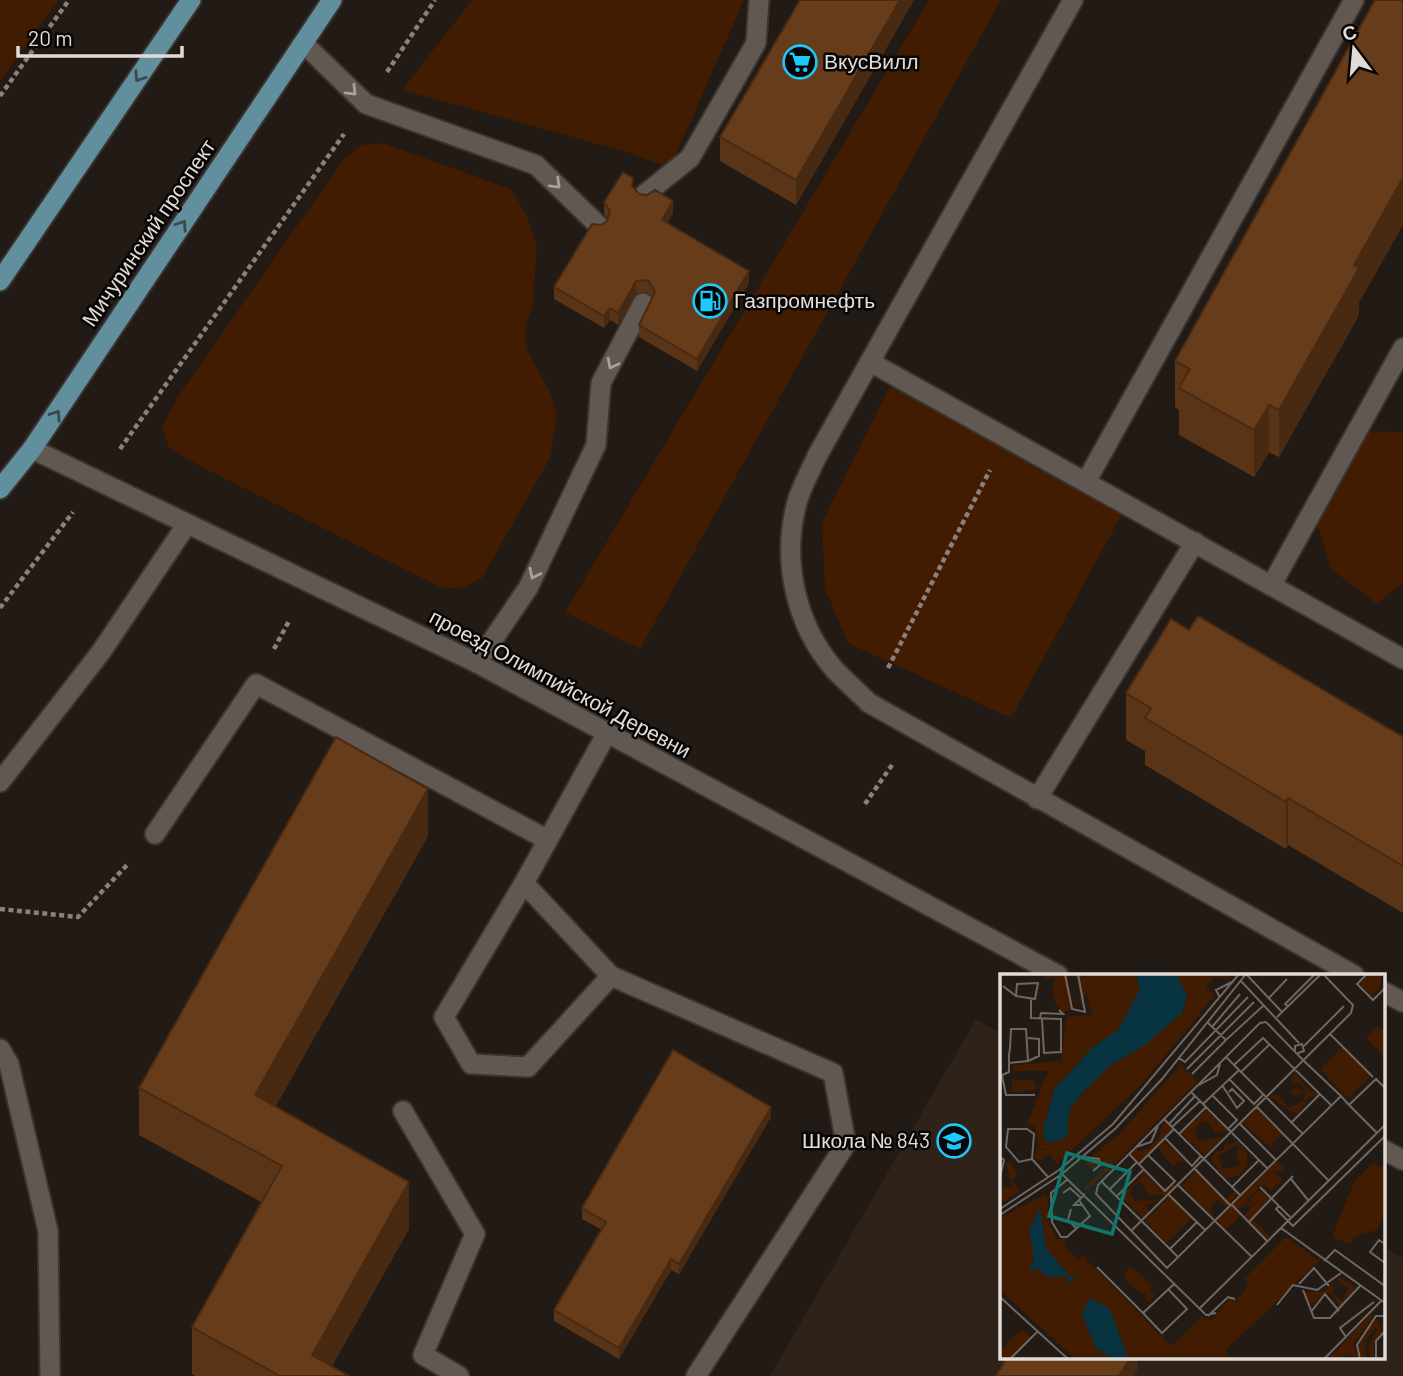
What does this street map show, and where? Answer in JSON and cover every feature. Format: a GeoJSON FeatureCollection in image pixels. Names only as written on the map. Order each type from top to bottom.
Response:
{"type":"FeatureCollection","features":[{"type":"Feature","properties":{"kind":"main road"},"geometry":{"type":"LineString","coordinates":[[0,281],[191,0]]}},
{"type":"Feature","properties":{"kind":"main road","name":"Мичуринский проспект"},"geometry":{"type":"LineString","coordinates":[[0,489],[33,449],[332,0]]}},
{"type":"Feature","properties":{"kind":"street"},"geometry":{"type":"LineString","coordinates":[[644,195],[690,158],[756,43],[759,0]]}},
{"type":"Feature","properties":{"kind":"street"},"geometry":{"type":"LineString","coordinates":[[1073,0],[817,456],[796,505],[789,550],[794,590],[809,633],[833,668],[870,703],[1352,974]]}},
{"type":"Feature","properties":{"kind":"street"},"geometry":{"type":"LineString","coordinates":[[1087,480],[1353,0]]}},
{"type":"Feature","properties":{"kind":"street"},"geometry":{"type":"LineString","coordinates":[[303,43],[366,104],[536,165],[598,225]]}},
{"type":"Feature","properties":{"kind":"street"},"geometry":{"type":"LineString","coordinates":[[477,663],[528,588],[596,445],[601,383],[643,303]]}},
{"type":"Feature","properties":{"kind":"street"},"geometry":{"type":"LineString","coordinates":[[1271,586],[1403,348]]}},
{"type":"Feature","properties":{"kind":"street"},"geometry":{"type":"LineString","coordinates":[[870,362],[1087,480],[1403,659]]}},
{"type":"Feature","properties":{"kind":"street","name":"проезд Олимпийской Деревни"},"geometry":{"type":"LineString","coordinates":[[33,449],[477,663],[1056,974]]}},
{"type":"Feature","properties":{"kind":"street"},"geometry":{"type":"LineString","coordinates":[[0,782],[101,652],[187,524]]}},
{"type":"Feature","properties":{"kind":"street"},"geometry":{"type":"LineString","coordinates":[[1037,799],[1195,542]]}},
{"type":"Feature","properties":{"kind":"street"},"geometry":{"type":"LineString","coordinates":[[155,834],[256,684],[548,841]]}},
{"type":"Feature","properties":{"kind":"street"},"geometry":{"type":"LineString","coordinates":[[607,733],[524,883],[443,1017],[471,1063],[527,1067],[611,976]]}},
{"type":"Feature","properties":{"kind":"street"},"geometry":{"type":"LineString","coordinates":[[524,883],[611,976],[834,1073],[846,1144],[696,1376]]}},
{"type":"Feature","properties":{"kind":"street"},"geometry":{"type":"LineString","coordinates":[[1386,993],[1403,1002]]}},
{"type":"Feature","properties":{"kind":"street"},"geometry":{"type":"LineString","coordinates":[[0,1049],[9,1064],[48,1231],[50,1376]]}},
{"type":"Feature","properties":{"kind":"street"},"geometry":{"type":"LineString","coordinates":[[403,1111],[475,1234],[423,1355],[459,1376]]}},
{"type":"Feature","properties":{"kind":"street"},"geometry":{"type":"LineString","coordinates":[[1386,1151],[1403,1160]]}},
{"type":"Feature","properties":{"kind":"path"},"geometry":{"type":"LineString","coordinates":[[0,96],[69,0]]}},
{"type":"Feature","properties":{"kind":"path"},"geometry":{"type":"LineString","coordinates":[[0,608],[97,480],[366,104],[435,0]]}},
{"type":"Feature","properties":{"kind":"path"},"geometry":{"type":"LineString","coordinates":[[870,703],[1007,436]]}},
{"type":"Feature","properties":{"kind":"path"},"geometry":{"type":"LineString","coordinates":[[865,804],[879,784]]}},
{"type":"Feature","properties":{"kind":"path"},"geometry":{"type":"LineString","coordinates":[[0,909],[78,917],[155,834]]}},
{"type":"Feature","properties":{"kind":"shaded area"},"geometry":{"type":"Polygon","coordinates":[[[0,0],[59,0],[0,81],[0,0]]]}},
{"type":"Feature","properties":{"kind":"shaded area"},"geometry":{"type":"Polygon","coordinates":[[[472,0],[744,0],[670,168],[630,153],[402,90],[472,0]]]}},
{"type":"Feature","properties":{"kind":"shaded area"},"geometry":{"type":"Polygon","coordinates":[[[929,0],[1001,0],[640,649],[565,612],[929,0]]]}},
{"type":"Feature","properties":{"kind":"shaded area"},"geometry":{"type":"Polygon","coordinates":[[[383,143],[511,189],[526,214],[537,246],[533,304],[525,329],[527,349],[551,395],[557,414],[550,458],[482,578],[461,589],[440,587],[200,466],[169,448],[162,427],[177,398],[343,160],[361,145],[383,143]]]}},
{"type":"Feature","properties":{"kind":"shaded area"},"geometry":{"type":"Polygon","coordinates":[[[895,376],[1128,503],[1011,718],[848,643],[825,588],[822,522],[895,376]]]}},
{"type":"Feature","properties":{"kind":"shaded area"},"geometry":{"type":"Polygon","coordinates":[[[1357,431],[1403,432],[1403,583],[1377,604],[1331,569],[1313,510],[1357,431]]]}},
{"type":"Feature","properties":{"kind":"shaded area","name":"Школа № 843"},"geometry":{"type":"Polygon","coordinates":[[[976,1019],[1000,1033],[1000,1358],[1386,1358],[1386,1248],[1403,1258],[1403,1376],[770,1376],[976,1019]]]}},
{"type":"Feature","properties":{"kind":"building"},"geometry":{"type":"Polygon","coordinates":[[[800,0],[900,0],[796,180],[720,137],[800,0]]]}},
{"type":"Feature","properties":{"kind":"building"},"geometry":{"type":"Polygon","coordinates":[[[1375,0],[1403,0],[1403,178],[1354,265],[1359,268],[1279,410],[1269,405],[1254,430],[1179,388],[1190,369],[1175,361],[1375,0]]]}},
{"type":"Feature","properties":{"kind":"building"},"geometry":{"type":"Polygon","coordinates":[[[623,172],[633,178],[632,186],[639,194],[647,195],[655,190],[673,201],[662,220],[749,271],[697,359],[639,325],[655,292],[648,280],[636,281],[618,313],[610,308],[604,316],[554,287],[592,224],[601,225],[607,221],[610,211],[604,202],[623,172]]]}},
{"type":"Feature","properties":{"kind":"building"},"geometry":{"type":"Polygon","coordinates":[[[1198,616],[1403,737],[1403,866],[1288,798],[1286,802],[1145,718],[1151,708],[1126,693],[1171,619],[1189,630],[1198,616]]]}},
{"type":"Feature","properties":{"kind":"building"},"geometry":{"type":"Polygon","coordinates":[[[336,737],[428,789],[255,1095],[409,1182],[312,1355],[349,1376],[280,1376],[192,1327],[282,1166],[139,1088],[336,737]]]}},
{"type":"Feature","properties":{"kind":"building"},"geometry":{"type":"Polygon","coordinates":[[[673,1050],[771,1107],[679,1264],[671,1259],[619,1348],[554,1310],[606,1222],[582,1208],[673,1050]]]}},
{"type":"Feature","properties":{"kind":"building"},"geometry":{"type":"Polygon","coordinates":[[[1006,1358],[1130,1358],[1119,1376],[996,1376],[1006,1358]]]}},
{"type":"Feature","properties":{"kind":"place","name":"ВкусВилл"},"geometry":{"type":"Point","coordinates":[800,62]}},
{"type":"Feature","properties":{"kind":"place","name":"Газпромнефть"},"geometry":{"type":"Point","coordinates":[710,301]}},
{"type":"Feature","properties":{"kind":"place","name":"Школа № 843"},"geometry":{"type":"Point","coordinates":[954,1141]}}]}
